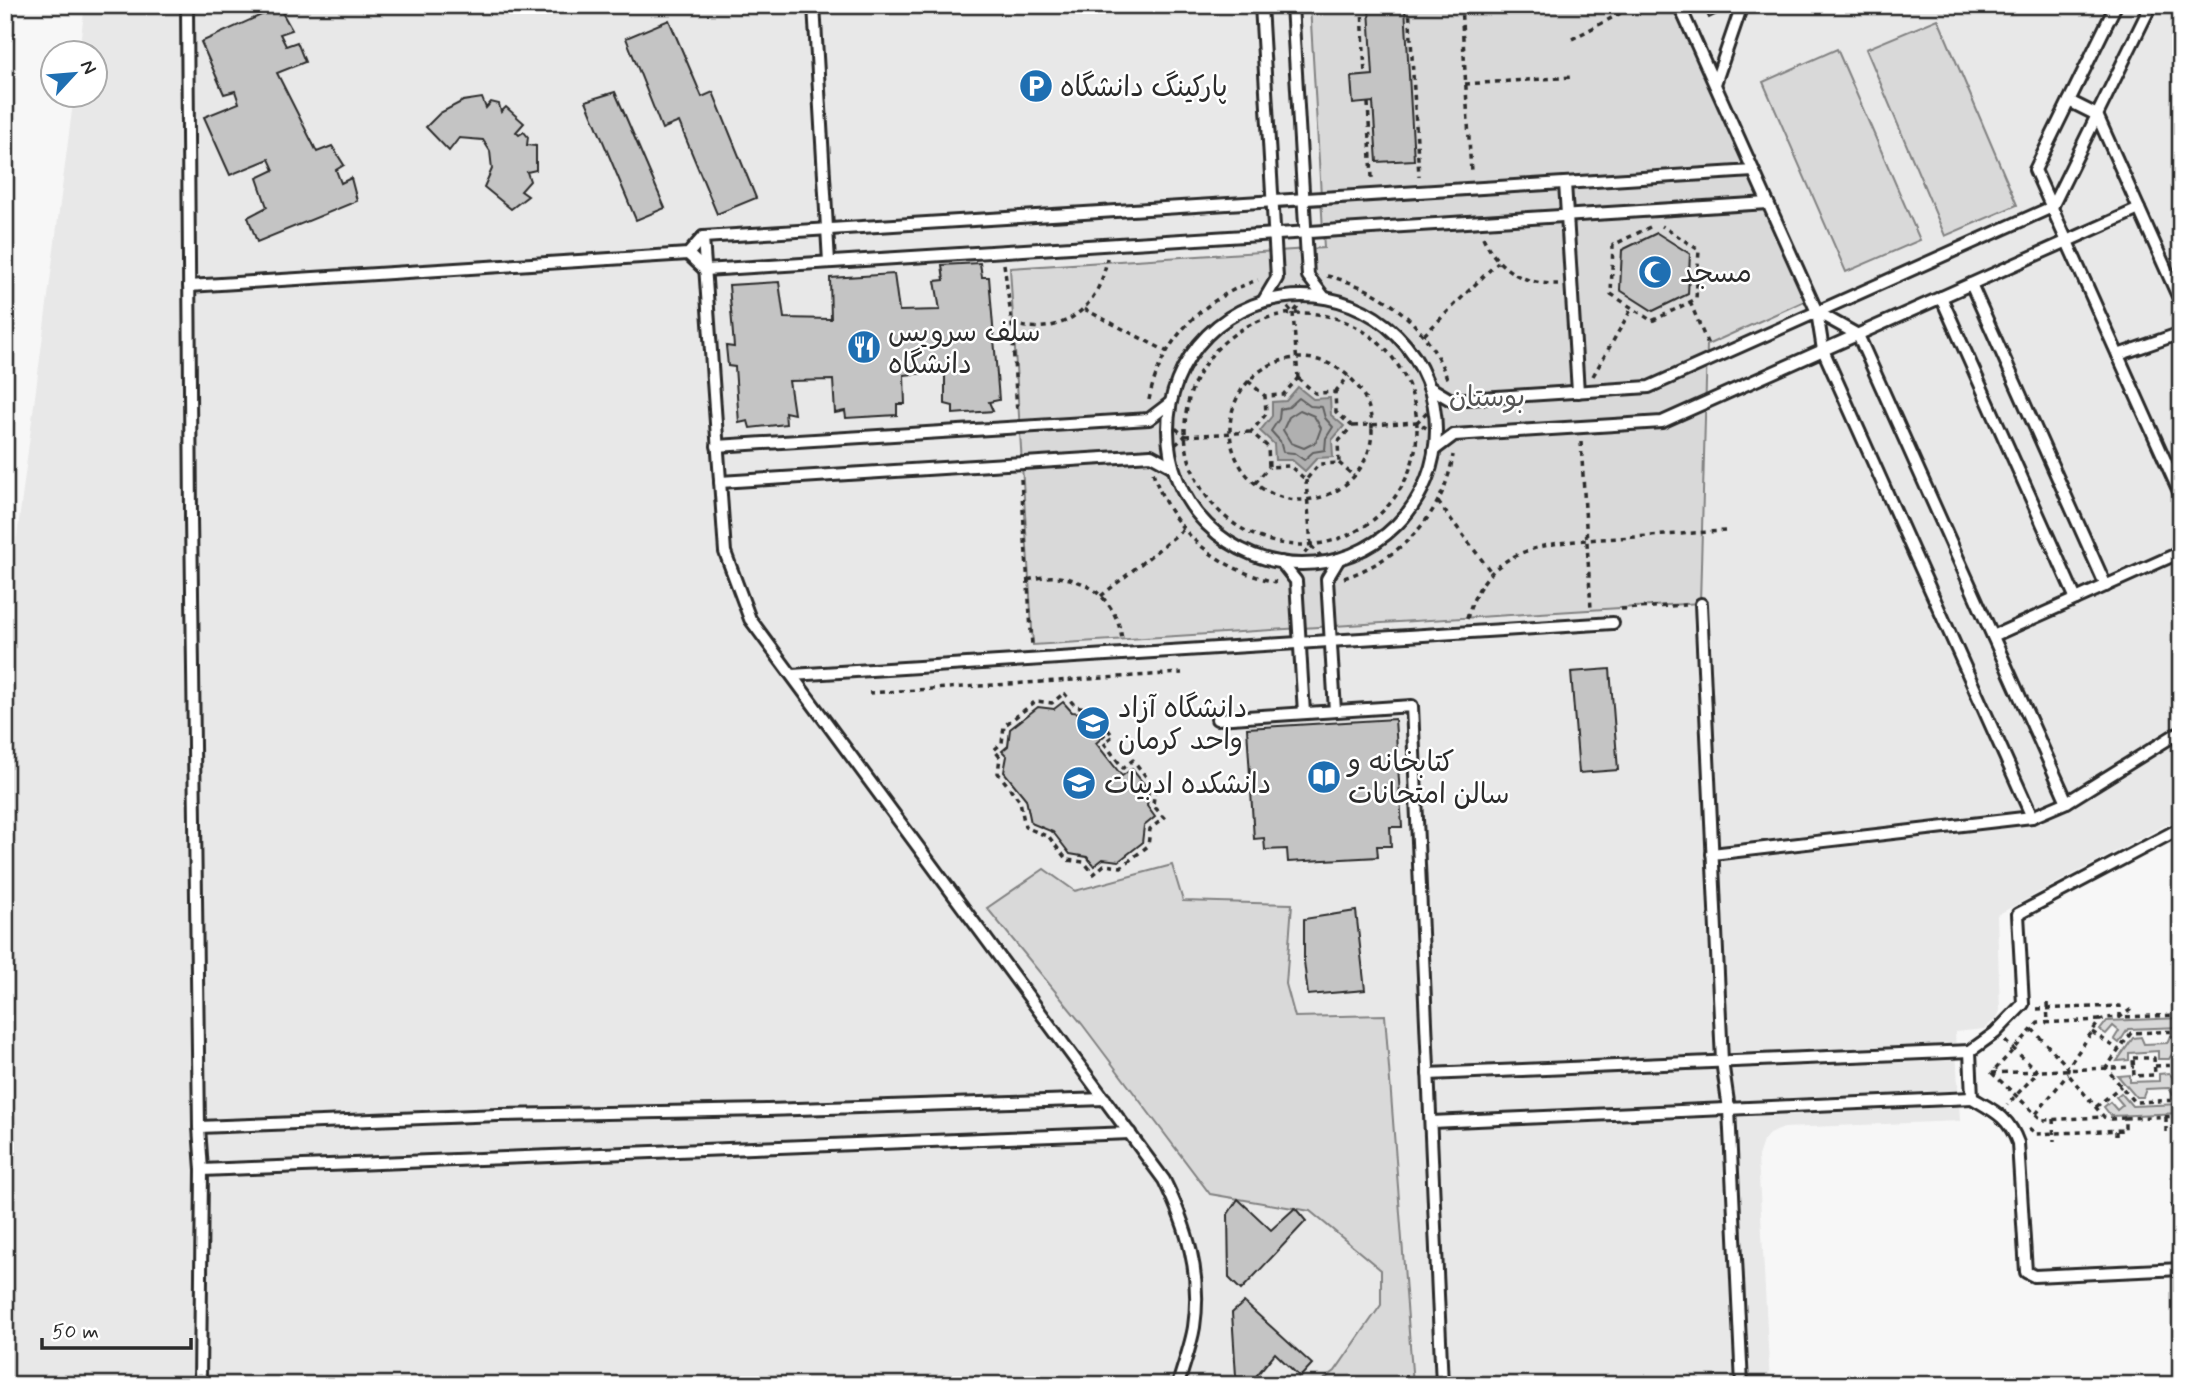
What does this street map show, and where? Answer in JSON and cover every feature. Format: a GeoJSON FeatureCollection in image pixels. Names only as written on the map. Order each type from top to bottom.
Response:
{"type":"FeatureCollection","features":[{"type":"Feature","properties":{"kind":"lane"},"geometry":{"type":"LineString","coordinates":[[187,5],[199,1127],[202,1170],[200,1385]]}},
{"type":"Feature","properties":{"kind":"lane"},"geometry":{"type":"LineString","coordinates":[[814,5],[829,262]]}},
{"type":"Feature","properties":{"kind":"lane"},"geometry":{"type":"LineString","coordinates":[[1261,5],[1277,278],[1274,293]]}},
{"type":"Feature","properties":{"kind":"lane"},"geometry":{"type":"LineString","coordinates":[[1292,5],[1308,276],[1324,297]]}},
{"type":"Feature","properties":{"kind":"lane"},"geometry":{"type":"LineString","coordinates":[[1679,5],[1816,312],[1823,350],[2032,817]]}},
{"type":"Feature","properties":{"kind":"lane"},"geometry":{"type":"LineString","coordinates":[[1715,84],[1742,5]]}},
{"type":"Feature","properties":{"kind":"lane"},"geometry":{"type":"LineString","coordinates":[[2116,5],[2035,170],[2181,496]]}},
{"type":"Feature","properties":{"kind":"lane"},"geometry":{"type":"LineString","coordinates":[[1429,387],[1451,400],[1578,386],[1649,387],[2052,207],[2151,5]]}},
{"type":"Feature","properties":{"kind":"lane"},"geometry":{"type":"LineString","coordinates":[[2069,101],[2097,115],[2181,303]]}},
{"type":"Feature","properties":{"kind":"lane"},"geometry":{"type":"LineString","coordinates":[[189,286],[688,254],[703,237],[1754,171]]}},
{"type":"Feature","properties":{"kind":"lane"},"geometry":{"type":"LineString","coordinates":[[1565,183],[1578,386]]}},
{"type":"Feature","properties":{"kind":"lane"},"geometry":{"type":"LineString","coordinates":[[688,254],[705,270],[1768,202]]}},
{"type":"Feature","properties":{"kind":"lane"},"geometry":{"type":"LineString","coordinates":[[1434,450],[1454,435],[1662,422],[2139,209]]}},
{"type":"Feature","properties":{"kind":"lane"},"geometry":{"type":"LineString","coordinates":[[703,237],[725,552],[750,619],[1164,1180],[1181,1214],[1191,1251],[1196,1289],[1194,1327],[1178,1385]]}},
{"type":"Feature","properties":{"kind":"lane"},"geometry":{"type":"LineString","coordinates":[[1971,284],[2106,586]]}},
{"type":"Feature","properties":{"kind":"lane"},"geometry":{"type":"LineString","coordinates":[[1274,293],[1308,296],[1324,297],[1365,311],[1389,328],[1408,349],[1429,387],[1436,434],[1422,490],[1407,513],[1377,541],[1333,563],[1292,568],[1230,543],[1208,525],[1191,504],[1173,467],[1168,422],[1170,403],[1179,375],[1189,356],[1219,324],[1274,293]]}},
{"type":"Feature","properties":{"kind":"lane"},"geometry":{"type":"LineString","coordinates":[[1941,297],[2076,599]]}},
{"type":"Feature","properties":{"kind":"lane"},"geometry":{"type":"LineString","coordinates":[[1816,312],[1858,335],[2067,802]]}},
{"type":"Feature","properties":{"kind":"lane"},"geometry":{"type":"LineString","coordinates":[[2118,355],[2181,333]]}},
{"type":"Feature","properties":{"kind":"lane"},"geometry":{"type":"LineString","coordinates":[[717,446],[1149,419],[1170,403]]}},
{"type":"Feature","properties":{"kind":"lane"},"geometry":{"type":"LineString","coordinates":[[720,482],[1151,454],[1173,467]]}},
{"type":"Feature","properties":{"kind":"lane"},"geometry":{"type":"LineString","coordinates":[[1993,636],[2181,552]]}},
{"type":"Feature","properties":{"kind":"lane"},"geometry":{"type":"LineString","coordinates":[[1333,563],[1327,579],[1335,711]]}},
{"type":"Feature","properties":{"kind":"lane"},"geometry":{"type":"LineString","coordinates":[[1292,568],[1296,582],[1304,713]]}},
{"type":"Feature","properties":{"kind":"lane"},"geometry":{"type":"LineString","coordinates":[[1702,604],[1722,1061],[1728,1109],[1742,1385]]}},
{"type":"Feature","properties":{"kind":"lane"},"geometry":{"type":"LineString","coordinates":[[792,676],[1613,623]]}},
{"type":"Feature","properties":{"kind":"lane"},"geometry":{"type":"LineString","coordinates":[[1217,719],[1412,706],[1442,1385]]}},
{"type":"Feature","properties":{"kind":"lane"},"geometry":{"type":"LineString","coordinates":[[1712,854],[2032,817],[2067,802],[2181,731]]}},
{"type":"Feature","properties":{"kind":"lane"},"geometry":{"type":"LineString","coordinates":[[1428,1074],[1970,1051],[1995,1033],[2023,1004],[2018,914],[2181,828]]}},
{"type":"Feature","properties":{"kind":"lane"},"geometry":{"type":"LineString","coordinates":[[1970,1051],[1972,1098]]}},
{"type":"Feature","properties":{"kind":"lane"},"geometry":{"type":"LineString","coordinates":[[1431,1122],[1972,1098],[2006,1120],[2014,1130],[2018,1143],[2025,1268],[2030,1275],[2181,1269]]}},
{"type":"Feature","properties":{"kind":"lane"},"geometry":{"type":"LineString","coordinates":[[199,1127],[498,1115],[768,1110],[1105,1099]]}},
{"type":"Feature","properties":{"kind":"lane"},"geometry":{"type":"LineString","coordinates":[[202,1170],[1130,1133]]}},
{"type":"Feature","properties":{"kind":"path"},"geometry":{"type":"LineString","coordinates":[[1308,9],[1372,5]]}},
{"type":"Feature","properties":{"kind":"path"},"geometry":{"type":"LineString","coordinates":[[1409,5],[1419,176]]}},
{"type":"Feature","properties":{"kind":"path"},"geometry":{"type":"LineString","coordinates":[[1461,5],[1471,172]]}},
{"type":"Feature","properties":{"kind":"path"},"geometry":{"type":"LineString","coordinates":[[1572,39],[1636,5]]}},
{"type":"Feature","properties":{"kind":"path"},"geometry":{"type":"LineString","coordinates":[[1362,6],[1365,76]]}},
{"type":"Feature","properties":{"kind":"path"},"geometry":{"type":"LineString","coordinates":[[1465,84],[1574,77]]}},
{"type":"Feature","properties":{"kind":"path"},"geometry":{"type":"LineString","coordinates":[[1368,103],[1372,178]]}},
{"type":"Feature","properties":{"kind":"path"},"geometry":{"type":"LineString","coordinates":[[1650,226],[1613,245],[1611,294],[1652,321],[1696,299],[1699,250],[1662,226]]}},
{"type":"Feature","properties":{"kind":"path"},"geometry":{"type":"LineString","coordinates":[[1483,237],[1489,251],[1513,274],[1530,282],[1549,285],[1571,281]]}},
{"type":"Feature","properties":{"kind":"path"},"geometry":{"type":"LineString","coordinates":[[1012,324],[1031,328],[1050,327],[1068,320],[1084,309],[1103,279],[1107,252]]}},
{"type":"Feature","properties":{"kind":"path"},"geometry":{"type":"LineString","coordinates":[[1002,254],[1012,324],[1017,415]]}},
{"type":"Feature","properties":{"kind":"path"},"geometry":{"type":"LineString","coordinates":[[1424,335],[1498,262]]}},
{"type":"Feature","properties":{"kind":"path"},"geometry":{"type":"LineString","coordinates":[[1316,286],[1325,276],[1367,289],[1404,313],[1424,335],[1439,360],[1450,388],[1417,422]]}},
{"type":"Feature","properties":{"kind":"path"},"geometry":{"type":"LineString","coordinates":[[1185,436],[1148,407],[1155,378],[1167,351],[1185,326],[1219,297],[1261,279],[1293,313],[1298,378],[1315,393],[1335,392]]}},
{"type":"Feature","properties":{"kind":"path"},"geometry":{"type":"LineString","coordinates":[[1293,313],[1308,296]]}},
{"type":"Feature","properties":{"kind":"path"},"geometry":{"type":"LineString","coordinates":[[1690,302],[1709,346],[1698,351]]}},
{"type":"Feature","properties":{"kind":"path"},"geometry":{"type":"LineString","coordinates":[[1591,379],[1632,308]]}},
{"type":"Feature","properties":{"kind":"path"},"geometry":{"type":"LineString","coordinates":[[1084,309],[1167,351]]}},
{"type":"Feature","properties":{"kind":"path"},"geometry":{"type":"LineString","coordinates":[[1293,313],[1309,313],[1341,320],[1357,327],[1383,347],[1403,374],[1410,390],[1417,422],[1416,447],[1410,471],[1384,512],[1350,535],[1311,545],[1261,539],[1225,517],[1208,499],[1199,484],[1192,469],[1185,436],[1188,403],[1193,388],[1204,366],[1219,346],[1261,320],[1293,313]]}},
{"type":"Feature","properties":{"kind":"path"},"geometry":{"type":"LineString","coordinates":[[1296,358],[1324,362],[1349,376],[1366,398],[1373,425],[1369,453],[1355,477],[1334,494],[1307,501],[1279,498],[1255,484],[1237,461],[1230,433],[1234,405],[1248,381],[1270,365],[1296,358]]}},
{"type":"Feature","properties":{"kind":"path"},"geometry":{"type":"LineString","coordinates":[[1591,366],[1591,379]]}},
{"type":"Feature","properties":{"kind":"path"},"geometry":{"type":"LineString","coordinates":[[1349,376],[1335,392],[1336,412],[1352,426],[1417,422],[1436,434]]}},
{"type":"Feature","properties":{"kind":"path"},"geometry":{"type":"LineString","coordinates":[[1248,381],[1265,396],[1283,395],[1298,378]]}},
{"type":"Feature","properties":{"kind":"path"},"geometry":{"type":"LineString","coordinates":[[1578,386],[1591,379],[1604,378]]}},
{"type":"Feature","properties":{"kind":"path"},"geometry":{"type":"LineString","coordinates":[[1251,432],[1266,414],[1265,396]]}},
{"type":"Feature","properties":{"kind":"path"},"geometry":{"type":"LineString","coordinates":[[1339,463],[1338,442],[1352,426]]}},
{"type":"Feature","properties":{"kind":"path"},"geometry":{"type":"LineString","coordinates":[[1170,450],[1185,436],[1251,432],[1268,447],[1269,467],[1255,484]]}},
{"type":"Feature","properties":{"kind":"path"},"geometry":{"type":"LineString","coordinates":[[1581,439],[1591,611]]}},
{"type":"Feature","properties":{"kind":"path"},"geometry":{"type":"LineString","coordinates":[[1311,545],[1333,563],[1343,578],[1386,559],[1410,539],[1438,502],[1449,475],[1455,447],[1446,441]]}},
{"type":"Feature","properties":{"kind":"path"},"geometry":{"type":"LineString","coordinates":[[1159,459],[1151,467],[1155,480],[1167,506],[1184,529],[1213,556],[1249,575],[1280,582],[1311,545],[1306,480],[1320,464],[1339,463],[1355,477]]}},
{"type":"Feature","properties":{"kind":"path"},"geometry":{"type":"LineString","coordinates":[[1269,467],[1290,466],[1306,480]]}},
{"type":"Feature","properties":{"kind":"path"},"geometry":{"type":"LineString","coordinates":[[1021,475],[1034,683]]}},
{"type":"Feature","properties":{"kind":"path"},"geometry":{"type":"LineString","coordinates":[[1438,502],[1491,572]]}},
{"type":"Feature","properties":{"kind":"path"},"geometry":{"type":"LineString","coordinates":[[1101,596],[1184,529]]}},
{"type":"Feature","properties":{"kind":"path"},"geometry":{"type":"LineString","coordinates":[[1467,619],[1478,589],[1491,572],[1514,555],[1527,550],[1566,541],[1725,531]]}},
{"type":"Feature","properties":{"kind":"path"},"geometry":{"type":"LineString","coordinates":[[1028,580],[1047,576],[1066,577],[1085,584],[1101,596],[1114,612],[1123,641]]}},
{"type":"Feature","properties":{"kind":"path"},"geometry":{"type":"LineString","coordinates":[[869,693],[1182,673]]}},
{"type":"Feature","properties":{"kind":"path"},"geometry":{"type":"LineString","coordinates":[[1064,693],[1075,706],[1092,709],[1113,736],[1104,743],[1124,768],[1133,760],[1155,788],[1153,805],[1164,818],[1150,829],[1148,846],[1121,867],[1104,865],[1094,874],[1084,862],[1067,860],[1049,837],[1025,827],[1020,802],[998,773],[1000,757],[994,750],[1002,743],[1004,726],[1036,701],[1052,703],[1064,693]]}},
{"type":"Feature","properties":{"kind":"path"},"geometry":{"type":"LineString","coordinates":[[2048,1003],[2049,1023]]}},
{"type":"Feature","properties":{"kind":"path"},"geometry":{"type":"LineString","coordinates":[[2030,1009],[2120,1006],[2120,1017]]}},
{"type":"Feature","properties":{"kind":"path"},"geometry":{"type":"LineString","coordinates":[[2120,1017],[2133,1008]]}},
{"type":"Feature","properties":{"kind":"path"},"geometry":{"type":"LineString","coordinates":[[1992,1073],[2038,1023],[2181,1015]]}},
{"type":"Feature","properties":{"kind":"path"},"geometry":{"type":"LineString","coordinates":[[2036,1114],[2100,1020]]}},
{"type":"Feature","properties":{"kind":"path"},"geometry":{"type":"LineString","coordinates":[[2032,1029],[2104,1117]]}},
{"type":"Feature","properties":{"kind":"path"},"geometry":{"type":"LineString","coordinates":[[2106,1069],[2131,1033],[2181,1031]]}},
{"type":"Feature","properties":{"kind":"path"},"geometry":{"type":"LineString","coordinates":[[2092,1032],[2119,1050]]}},
{"type":"Feature","properties":{"kind":"path"},"geometry":{"type":"LineString","coordinates":[[1995,1033],[2038,1072]]}},
{"type":"Feature","properties":{"kind":"path"},"geometry":{"type":"LineString","coordinates":[[2181,1048],[2174,1058],[2175,1073],[2181,1080]]}},
{"type":"Feature","properties":{"kind":"path"},"geometry":{"type":"LineString","coordinates":[[2133,1058],[2154,1058],[2155,1075],[2134,1076],[2134,1067],[2133,1058]]}},
{"type":"Feature","properties":{"kind":"path"},"geometry":{"type":"LineString","coordinates":[[2154,1066],[2181,1065]]}},
{"type":"Feature","properties":{"kind":"path"},"geometry":{"type":"LineString","coordinates":[[1981,1074],[2134,1067]]}},
{"type":"Feature","properties":{"kind":"path"},"geometry":{"type":"LineString","coordinates":[[2106,1069],[2134,1102],[2181,1100]]}},
{"type":"Feature","properties":{"kind":"path"},"geometry":{"type":"LineString","coordinates":[[1998,1099],[2006,1107],[2038,1072]]}},
{"type":"Feature","properties":{"kind":"path"},"geometry":{"type":"LineString","coordinates":[[1992,1073],[2042,1120],[2181,1116]]}},
{"type":"Feature","properties":{"kind":"path"},"geometry":{"type":"LineString","coordinates":[[2095,1107],[2120,1086]]}},
{"type":"Feature","properties":{"kind":"path"},"geometry":{"type":"LineString","coordinates":[[2166,1116],[2166,1136]]}},
{"type":"Feature","properties":{"kind":"path"},"geometry":{"type":"LineString","coordinates":[[2026,1125],[2036,1134],[2116,1131],[2125,1130],[2125,1118]]}},
{"type":"Feature","properties":{"kind":"path"},"geometry":{"type":"LineString","coordinates":[[2053,1119],[2054,1141]]}},
{"type":"Feature","properties":{"kind":"path"},"geometry":{"type":"LineString","coordinates":[[2116,1131],[2116,1138]]}},
{"type":"Feature","properties":{"kind":"path"},"geometry":{"type":"LineString","coordinates":[[2170,1206],[2181,1206]]}},
{"type":"Feature","properties":{"kind":"shaded area","name":"دانشگاه آزاد واحد کرمان"},"geometry":{"type":"Polygon","coordinates":[[[85,5],[2181,5],[2181,817],[1997,915],[2000,1011],[1997,1018],[1984,1029],[1955,1032],[1960,1121],[1784,1128],[1769,1134],[1763,1141],[1758,1156],[1770,1385],[5,1385],[5,629],[72,108],[108,108],[108,38],[81,38],[85,5]]]}},
{"type":"Feature","properties":{"kind":"green space","name":"بوستان"},"geometry":{"type":"Polygon","coordinates":[[[1310,5],[1678,5],[1809,299],[1707,345],[1700,603],[1033,645],[1010,268],[1324,248],[1310,5]]]}},
{"type":"Feature","properties":{"kind":"green space"},"geometry":{"type":"Polygon","coordinates":[[[1938,19],[2017,205],[1945,236],[1866,49],[1938,19]]]}},
{"type":"Feature","properties":{"kind":"green space"},"geometry":{"type":"Polygon","coordinates":[[[1837,49],[1920,240],[1846,272],[1763,82],[1837,49]]]}},
{"type":"Feature","properties":{"kind":"green space"},"geometry":{"type":"Polygon","coordinates":[[[1172,865],[1183,901],[1292,904],[1286,984],[1295,1017],[1385,1015],[1413,1385],[1316,1385],[1335,1371],[1381,1305],[1381,1270],[1310,1211],[1210,1194],[1082,1024],[987,908],[1044,869],[1075,891],[1172,865]]]}},
{"type":"Feature","properties":{"kind":"green space"},"geometry":{"type":"Polygon","coordinates":[[[2181,1018],[2181,1027],[2128,1029],[2119,1043],[2114,1039],[2119,1031],[2113,1026],[2106,1034],[2100,1030],[2107,1021],[2181,1018]]]}},
{"type":"Feature","properties":{"kind":"green space"},"geometry":{"type":"Polygon","coordinates":[[[2170,1036],[2181,1036],[2181,1040],[2169,1059],[2158,1059],[2158,1051],[2129,1053],[2129,1060],[2117,1061],[2133,1038],[2141,1037],[2144,1044],[2167,1043],[2170,1036]]]}},
{"type":"Feature","properties":{"kind":"green space"},"geometry":{"type":"Polygon","coordinates":[[[2169,1073],[2181,1088],[2181,1095],[2173,1095],[2169,1088],[2146,1089],[2143,1097],[2136,1097],[2118,1076],[2130,1075],[2130,1082],[2159,1081],[2159,1074],[2169,1073]]]}},
{"type":"Feature","properties":{"kind":"green space"},"geometry":{"type":"Polygon","coordinates":[[[2121,1093],[2132,1106],[2181,1104],[2181,1113],[2111,1116],[2104,1107],[2110,1102],[2117,1110],[2123,1105],[2116,1097],[2121,1093]]]}},
{"type":"Feature","properties":{"kind":"water"},"geometry":{"type":"Polygon","coordinates":[[[1298,387],[1313,399],[1330,398],[1331,415],[1344,426],[1332,440],[1333,457],[1317,458],[1305,471],[1292,460],[1275,460],[1274,444],[1260,431],[1272,416],[1272,402],[1286,401],[1298,387]]]}},
{"type":"Feature","properties":{"kind":"building"},"geometry":{"type":"Polygon","coordinates":[[[1703,5],[1718,5],[1721,12],[1709,18],[1703,5]]]}},
{"type":"Feature","properties":{"kind":"building"},"geometry":{"type":"Polygon","coordinates":[[[279,7],[292,30],[280,34],[286,46],[297,42],[305,62],[277,73],[317,152],[332,146],[344,165],[336,170],[341,183],[351,178],[357,201],[257,242],[248,217],[267,207],[257,178],[274,170],[269,159],[230,175],[204,117],[239,103],[235,91],[224,94],[201,42],[279,7]]]}},
{"type":"Feature","properties":{"kind":"building"},"geometry":{"type":"Polygon","coordinates":[[[1405,7],[1414,160],[1377,162],[1373,102],[1353,104],[1351,77],[1373,75],[1369,9],[1405,7]]]}},
{"type":"Feature","properties":{"kind":"building"},"geometry":{"type":"Polygon","coordinates":[[[669,20],[702,97],[713,92],[756,198],[717,214],[679,122],[662,129],[626,38],[669,20]]]}},
{"type":"Feature","properties":{"kind":"building"},"geometry":{"type":"Polygon","coordinates":[[[615,92],[665,208],[636,220],[586,101],[615,92]]]}},
{"type":"Feature","properties":{"kind":"building"},"geometry":{"type":"Polygon","coordinates":[[[482,98],[486,108],[491,102],[499,104],[501,112],[506,107],[524,123],[516,132],[519,135],[524,132],[528,137],[527,145],[536,146],[536,170],[527,172],[530,181],[521,191],[528,196],[511,209],[484,187],[492,169],[490,151],[483,140],[459,138],[449,151],[426,127],[440,113],[463,101],[482,98]]]}},
{"type":"Feature","properties":{"kind":"building","name":"مسجد"},"geometry":{"type":"Polygon","coordinates":[[[1657,233],[1690,254],[1688,294],[1653,311],[1620,290],[1622,250],[1657,233]]]}},
{"type":"Feature","properties":{"kind":"building","name":"سلف سرویس دانشگاه"},"geometry":{"type":"Polygon","coordinates":[[[980,263],[982,277],[989,277],[999,400],[989,402],[993,411],[953,414],[953,406],[945,404],[945,371],[904,375],[905,404],[897,404],[897,415],[846,418],[845,411],[835,413],[833,380],[789,381],[794,414],[785,412],[786,424],[750,428],[748,421],[739,423],[735,367],[728,366],[726,346],[734,347],[729,285],[779,282],[784,318],[831,319],[830,278],[894,274],[899,311],[940,310],[935,281],[944,280],[942,265],[980,263]]]}},
{"type":"Feature","properties":{"kind":"building"},"geometry":{"type":"Polygon","coordinates":[[[1610,669],[1618,770],[1579,773],[1571,672],[1610,669]]]}},
{"type":"Feature","properties":{"kind":"building","name":"دانشکده ادبیات"},"geometry":{"type":"Polygon","coordinates":[[[1063,702],[1072,712],[1089,714],[1105,735],[1096,743],[1122,776],[1132,769],[1149,790],[1147,806],[1155,817],[1144,826],[1142,843],[1119,861],[1103,859],[1094,866],[1087,857],[1070,854],[1053,832],[1031,823],[1026,799],[1004,772],[1007,756],[1002,751],[1008,746],[1010,729],[1038,707],[1054,709],[1063,702]]]}},
{"type":"Feature","properties":{"kind":"building","name":"کتابخانه و سالن امتحانات"},"geometry":{"type":"Polygon","coordinates":[[[1395,719],[1402,827],[1390,827],[1391,846],[1377,846],[1378,857],[1288,862],[1287,849],[1265,850],[1264,838],[1254,839],[1247,728],[1395,719]]]}},
{"type":"Feature","properties":{"kind":"building"},"geometry":{"type":"Polygon","coordinates":[[[1356,911],[1365,990],[1308,995],[1304,961],[1304,919],[1356,911]]]}},
{"type":"Feature","properties":{"kind":"building"},"geometry":{"type":"Polygon","coordinates":[[[1238,1199],[1271,1230],[1295,1208],[1306,1221],[1241,1290],[1229,1278],[1228,1214],[1238,1199]]]}},
{"type":"Feature","properties":{"kind":"building"},"geometry":{"type":"Polygon","coordinates":[[[1244,1302],[1312,1364],[1300,1377],[1275,1353],[1249,1385],[1236,1376],[1232,1313],[1244,1302]]]}},
{"type":"Feature","properties":{"kind":"place","name":"پارکینگ دانشگاه"},"geometry":{"type":"Point","coordinates":[1036,86]}},
{"type":"Feature","properties":{"kind":"place","name":"مسجد"},"geometry":{"type":"Point","coordinates":[1655,272]}},
{"type":"Feature","properties":{"kind":"place","name":"سلف سرویس دانشگاه"},"geometry":{"type":"Point","coordinates":[864,347]}},
{"type":"Feature","properties":{"kind":"place","name":"دانشگاه آزاد واحد کرمان"},"geometry":{"type":"Point","coordinates":[1093,723]}},
{"type":"Feature","properties":{"kind":"place","name":"کتابخانه و سالن امتحانات"},"geometry":{"type":"Point","coordinates":[1324,777]}},
{"type":"Feature","properties":{"kind":"place","name":"دانشکده ادبیات"},"geometry":{"type":"Point","coordinates":[1079,783]}}]}
